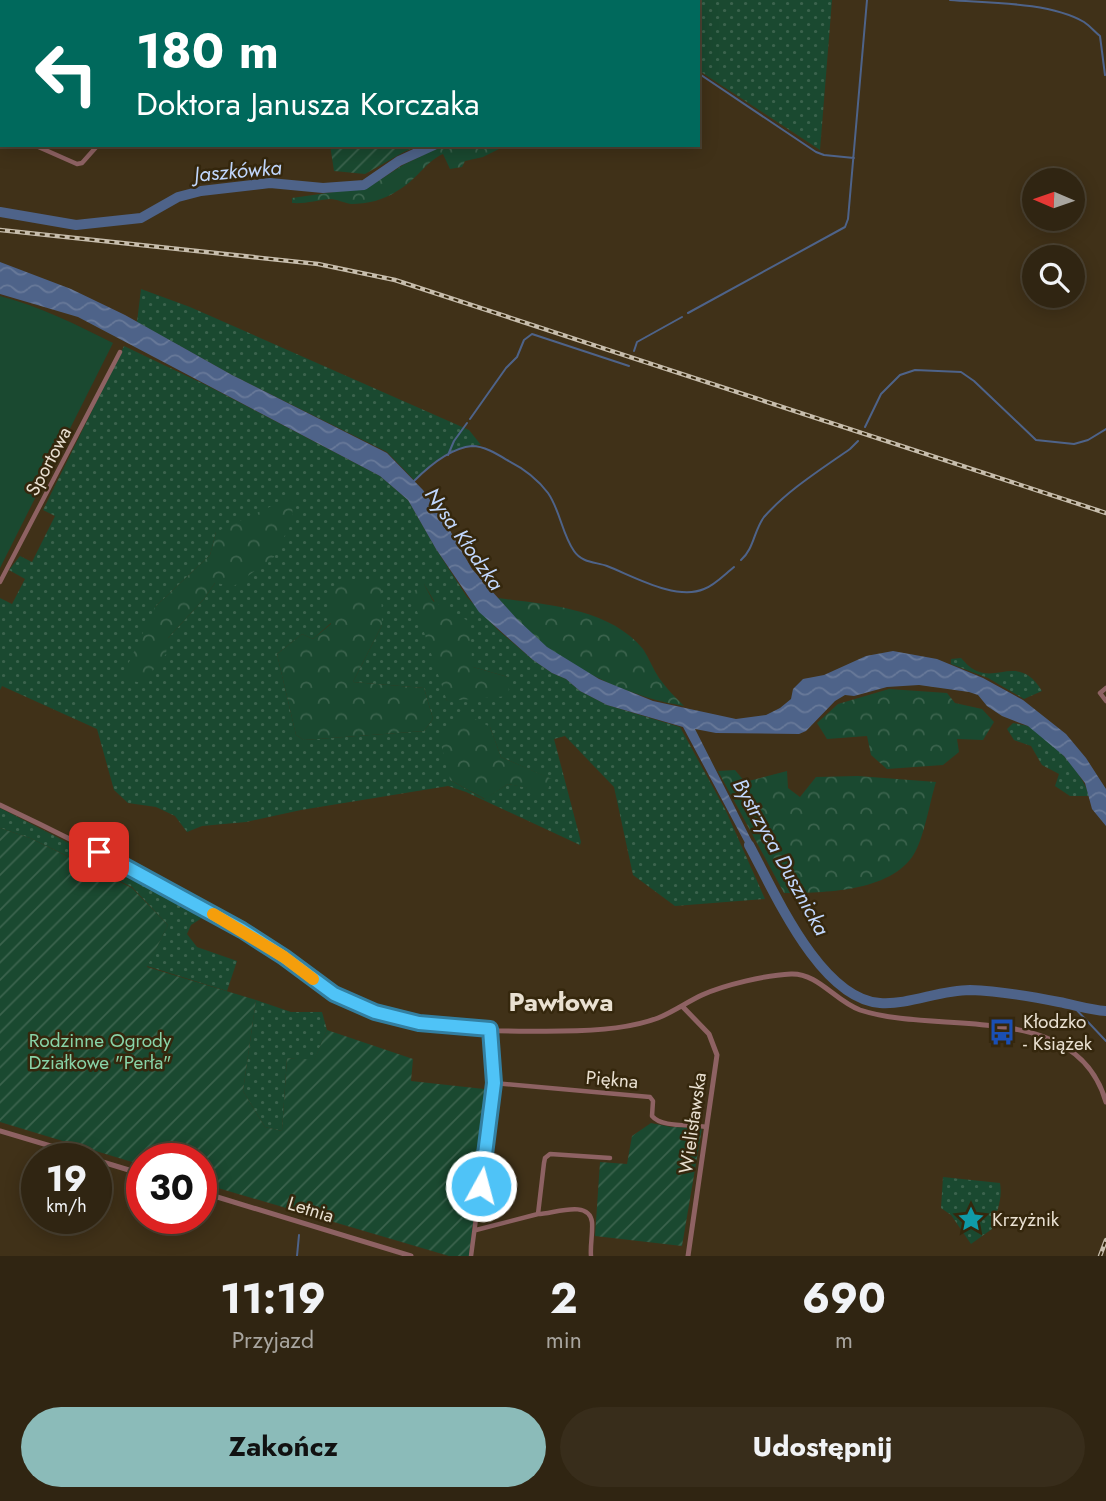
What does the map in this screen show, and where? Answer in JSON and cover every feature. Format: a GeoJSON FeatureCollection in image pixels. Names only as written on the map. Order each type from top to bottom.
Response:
{"type":"FeatureCollection","features":[{"type":"Feature","properties":{"kind":"street"},"geometry":{"type":"LineString","coordinates":[[39,147],[78,164],[96,147]]}},
{"type":"Feature","properties":{"kind":"street","name":"Sportowa"},"geometry":{"type":"LineString","coordinates":[[0,582],[120,352]]}},
{"type":"Feature","properties":{"kind":"street"},"geometry":{"type":"LineString","coordinates":[[1106,688],[1100,693],[1106,701]]}},
{"type":"Feature","properties":{"kind":"street"},"geometry":{"type":"LineString","coordinates":[[0,805],[99,852],[233,925],[284,957],[334,994],[375,1012],[419,1023],[490,1029],[562,1031],[620,1027],[659,1018],[710,991],[787,974],[803,975],[814,979],[844,1003],[871,1013],[1017,1029],[1054,1041],[1083,1060],[1095,1076],[1106,1102]]}},
{"type":"Feature","properties":{"kind":"street","name":"Wielisławska"},"geometry":{"type":"LineString","coordinates":[[682,1006],[709,1034],[717,1055],[688,1256]]}},
{"type":"Feature","properties":{"kind":"street"},"geometry":{"type":"LineString","coordinates":[[471,1256],[494,1083],[490,1029]]}},
{"type":"Feature","properties":{"kind":"street","name":"Piękna"},"geometry":{"type":"LineString","coordinates":[[494,1083],[650,1097],[653,1101],[652,1116],[657,1121],[670,1125],[706,1127]]}},
{"type":"Feature","properties":{"kind":"street"},"geometry":{"type":"LineString","coordinates":[[0,1131],[40,1143]]}},
{"type":"Feature","properties":{"kind":"street"},"geometry":{"type":"LineString","coordinates":[[538,1214],[545,1158],[557,1153],[610,1158]]}},
{"type":"Feature","properties":{"kind":"street","name":"Letnia"},"geometry":{"type":"LineString","coordinates":[[217,1197],[411,1256]]}},
{"type":"Feature","properties":{"kind":"street"},"geometry":{"type":"LineString","coordinates":[[476,1230],[538,1214],[576,1209],[590,1214],[591,1256]]}},
{"type":"Feature","properties":{"kind":"green space"},"geometry":{"type":"Polygon","coordinates":[[[700,0],[832,0],[820,150],[700,71],[700,0]]]}},
{"type":"Feature","properties":{"kind":"green space"},"geometry":{"type":"Polygon","coordinates":[[[330,147],[415,147],[365,174],[334,171],[330,147]]]}},
{"type":"Feature","properties":{"kind":"green space"},"geometry":{"type":"Polygon","coordinates":[[[440,147],[503,147],[483,157],[465,161],[462,167],[450,169],[443,154],[404,187],[375,201],[351,204],[330,199],[292,203],[292,198],[369,187],[403,165],[440,147]]]}},
{"type":"Feature","properties":{"kind":"green space"},"geometry":{"type":"Polygon","coordinates":[[[141,289],[190,307],[469,430],[481,445],[453,451],[428,467],[415,481],[387,452],[232,375],[137,322],[141,289]]]}},
{"type":"Feature","properties":{"kind":"green space"},"geometry":{"type":"Polygon","coordinates":[[[0,296],[72,323],[113,343],[0,568],[0,296]]]}},
{"type":"Feature","properties":{"kind":"green space"},"geometry":{"type":"Polygon","coordinates":[[[124,346],[208,386],[380,476],[408,500],[467,597],[498,630],[533,660],[607,705],[680,727],[726,811],[765,899],[675,906],[633,875],[614,787],[565,736],[554,739],[580,845],[448,786],[301,810],[246,822],[202,826],[187,832],[175,816],[156,807],[128,803],[114,790],[97,729],[2,686],[0,690],[0,598],[12,604],[25,579],[9,570],[20,556],[32,562],[55,516],[43,510],[124,346]],[[216,532],[210,555],[155,607],[168,638],[215,583],[216,532]],[[424,584],[447,701],[508,677],[473,667],[424,584]],[[331,623],[313,639],[302,634],[277,654],[296,735],[304,740],[424,731],[433,719],[424,688],[353,682],[382,625],[331,623]],[[490,727],[450,780],[484,799],[508,784],[547,791],[551,779],[501,757],[490,727]]]}},
{"type":"Feature","properties":{"kind":"green space"},"geometry":{"type":"Polygon","coordinates":[[[293,496],[292,521],[274,557],[234,586],[215,583],[168,638],[166,654],[143,683],[121,679],[155,607],[210,555],[216,532],[293,496]]]}},
{"type":"Feature","properties":{"kind":"green space"},"geometry":{"type":"Polygon","coordinates":[[[348,580],[381,581],[382,625],[353,682],[424,688],[433,719],[424,731],[304,740],[296,735],[277,654],[302,634],[313,639],[331,624],[330,592],[348,580]]]}},
{"type":"Feature","properties":{"kind":"green space"},"geometry":{"type":"Polygon","coordinates":[[[424,584],[433,601],[468,621],[473,667],[508,677],[509,696],[447,701],[411,593],[424,584]]]}},
{"type":"Feature","properties":{"kind":"green space"},"geometry":{"type":"Polygon","coordinates":[[[498,598],[556,606],[613,625],[629,635],[643,649],[659,678],[684,706],[630,692],[579,668],[534,637],[498,598]]]}},
{"type":"Feature","properties":{"kind":"green space"},"geometry":{"type":"Polygon","coordinates":[[[961,658],[971,668],[982,673],[1016,671],[1025,674],[1042,691],[1024,699],[988,678],[951,664],[951,659],[961,658]]]}},
{"type":"Feature","properties":{"kind":"green space"},"geometry":{"type":"Polygon","coordinates":[[[889,689],[947,693],[955,703],[982,709],[994,722],[983,740],[957,739],[959,752],[943,765],[887,769],[871,755],[867,736],[827,739],[817,723],[838,704],[889,689]]]}},
{"type":"Feature","properties":{"kind":"green space"},"geometry":{"type":"Polygon","coordinates":[[[464,713],[490,727],[501,757],[552,779],[547,792],[508,784],[485,799],[450,780],[439,736],[464,713]]]}},
{"type":"Feature","properties":{"kind":"green space"},"geometry":{"type":"Polygon","coordinates":[[[1013,723],[1030,727],[1056,748],[1080,777],[1089,796],[1070,796],[1055,786],[1059,774],[1042,765],[1031,746],[1014,740],[1007,729],[1013,723]]]}},
{"type":"Feature","properties":{"kind":"green space"},"geometry":{"type":"Polygon","coordinates":[[[735,770],[745,782],[787,771],[788,788],[800,797],[816,777],[858,776],[936,782],[918,847],[903,867],[873,883],[855,888],[784,893],[718,771],[735,770]]]}},
{"type":"Feature","properties":{"kind":"green space"},"geometry":{"type":"Polygon","coordinates":[[[0,808],[208,914],[191,925],[187,934],[197,947],[237,961],[227,991],[147,966],[168,925],[132,887],[30,838],[0,828],[0,808]]]}},
{"type":"Feature","properties":{"kind":"green space","name":"Rodzinne Ogrody Działkowe \"Perła\""},"geometry":{"type":"Polygon","coordinates":[[[0,828],[30,838],[132,888],[168,925],[147,967],[256,1000],[243,1091],[265,1127],[282,1131],[287,1058],[314,1060],[327,1030],[413,1059],[411,1081],[484,1089],[485,1123],[469,1256],[449,1256],[217,1188],[217,1143],[126,1143],[126,1160],[112,1156],[112,1143],[69,1143],[0,1122],[0,828]]]}},
{"type":"Feature","properties":{"kind":"green space"},"geometry":{"type":"Polygon","coordinates":[[[256,1000],[291,1012],[322,1012],[327,1030],[314,1061],[287,1058],[282,1131],[265,1127],[243,1091],[256,1000]]]}},
{"type":"Feature","properties":{"kind":"green space"},"geometry":{"type":"Polygon","coordinates":[[[651,1123],[702,1128],[682,1246],[595,1236],[600,1162],[627,1164],[632,1136],[651,1123]]]}},
{"type":"Feature","properties":{"kind":"green space"},"geometry":{"type":"Polygon","coordinates":[[[943,1177],[1000,1183],[1000,1201],[992,1229],[971,1244],[951,1215],[941,1208],[943,1177]]]}},
{"type":"Feature","properties":{"kind":"water"},"geometry":{"type":"Polygon","coordinates":[[[0,262],[71,289],[125,315],[232,375],[387,453],[423,490],[472,569],[517,619],[547,647],[599,679],[653,701],[736,719],[766,715],[791,699],[793,689],[803,679],[824,675],[866,656],[893,651],[937,659],[983,678],[1023,700],[1066,734],[1106,789],[1106,826],[1092,809],[1085,783],[1064,756],[1028,726],[1002,716],[987,706],[978,695],[969,692],[919,685],[887,687],[854,696],[845,695],[835,701],[806,731],[799,734],[716,733],[695,729],[760,857],[751,854],[683,727],[607,705],[533,660],[479,612],[436,549],[408,500],[380,476],[78,317],[0,294],[0,262]]]}},
{"type":"Feature","properties":{"kind":"waterway"},"geometry":{"type":"LineString","coordinates":[[688,313],[845,227],[848,219],[867,0]]}},
{"type":"Feature","properties":{"kind":"waterway"},"geometry":{"type":"LineString","coordinates":[[950,0],[1037,7],[1070,15],[1084,22],[1100,36],[1105,75]]}},
{"type":"Feature","properties":{"kind":"waterway"},"geometry":{"type":"LineString","coordinates":[[700,74],[816,152],[854,158]]}},
{"type":"Feature","properties":{"kind":"waterway","name":"Jaszkówka"},"geometry":{"type":"LineString","coordinates":[[0,212],[76,225],[141,218],[178,197],[201,191],[270,183],[323,188],[364,185],[399,161],[430,147]]}},
{"type":"Feature","properties":{"kind":"waterway"},"geometry":{"type":"LineString","coordinates":[[634,351],[637,342],[682,317]]}},
{"type":"Feature","properties":{"kind":"waterway"},"geometry":{"type":"LineString","coordinates":[[470,419],[506,368],[517,357],[524,340],[532,334],[629,366]]}},
{"type":"Feature","properties":{"kind":"waterway"},"geometry":{"type":"LineString","coordinates":[[865,427],[881,394],[900,375],[915,370],[961,372],[1036,440],[1074,444],[1088,440],[1106,429]]}},
{"type":"Feature","properties":{"kind":"waterway"},"geometry":{"type":"LineString","coordinates":[[448,455],[467,423]]}},
{"type":"Feature","properties":{"kind":"waterway"},"geometry":{"type":"LineString","coordinates":[[741,560],[749,550],[764,517],[773,507],[858,441]]}},
{"type":"Feature","properties":{"kind":"waterway"},"geometry":{"type":"LineString","coordinates":[[414,481],[448,454],[472,446],[481,447],[519,466],[539,483],[552,500],[570,544],[577,555],[585,560],[655,586],[681,592],[704,589],[734,567]]}},
{"type":"Feature","properties":{"kind":"waterway","name":"Bystrzyca Dusznicka"},"geometry":{"type":"LineString","coordinates":[[749,845],[801,940],[838,983],[858,997],[891,1003],[970,990],[1026,996],[1106,1011]]}},
{"type":"Feature","properties":{"kind":"waterway","name":"Bystrzyca Dusznicka"},"geometry":{"type":"LineString","coordinates":[[1071,1004],[1106,1041]]}},
{"type":"Feature","properties":{"kind":"waterway"},"geometry":{"type":"LineString","coordinates":[[297,1256],[299,1235]]}},
{"type":"Feature","properties":{"kind":"railway"},"geometry":{"type":"LineString","coordinates":[[0,230],[318,264],[395,280],[1106,513]]}},
{"type":"Feature","properties":{"kind":"railway"},"geometry":{"type":"LineString","coordinates":[[1100,1256],[1106,1240]]}},
{"type":"Feature","properties":{"kind":"slow traffic"},"geometry":{"type":"LineString","coordinates":[[213,914],[284,957],[313,979]]}},
{"type":"Feature","properties":{"kind":"place","name":"Kłodzko - Książek"},"geometry":{"type":"Point","coordinates":[1002,1032]}},
{"type":"Feature","properties":{"kind":"place","name":"Krzyżnik"},"geometry":{"type":"Point","coordinates":[971,1219]}},
{"type":"Feature","properties":{"kind":"district","name":"Pawłowa"},"geometry":{"type":"Point","coordinates":[561,1002]}},
{"type":"Feature","properties":{"kind":"route"},"geometry":{"type":"LineString","coordinates":[[99,852],[242,930],[334,994],[375,1012],[419,1023],[490,1029],[494,1083],[481,1186]]}},
{"type":"Feature","properties":{"kind":"water label","name":"Nysa Kłodzka"},"geometry":{"type":"Point","coordinates":[464,539]}}]}
